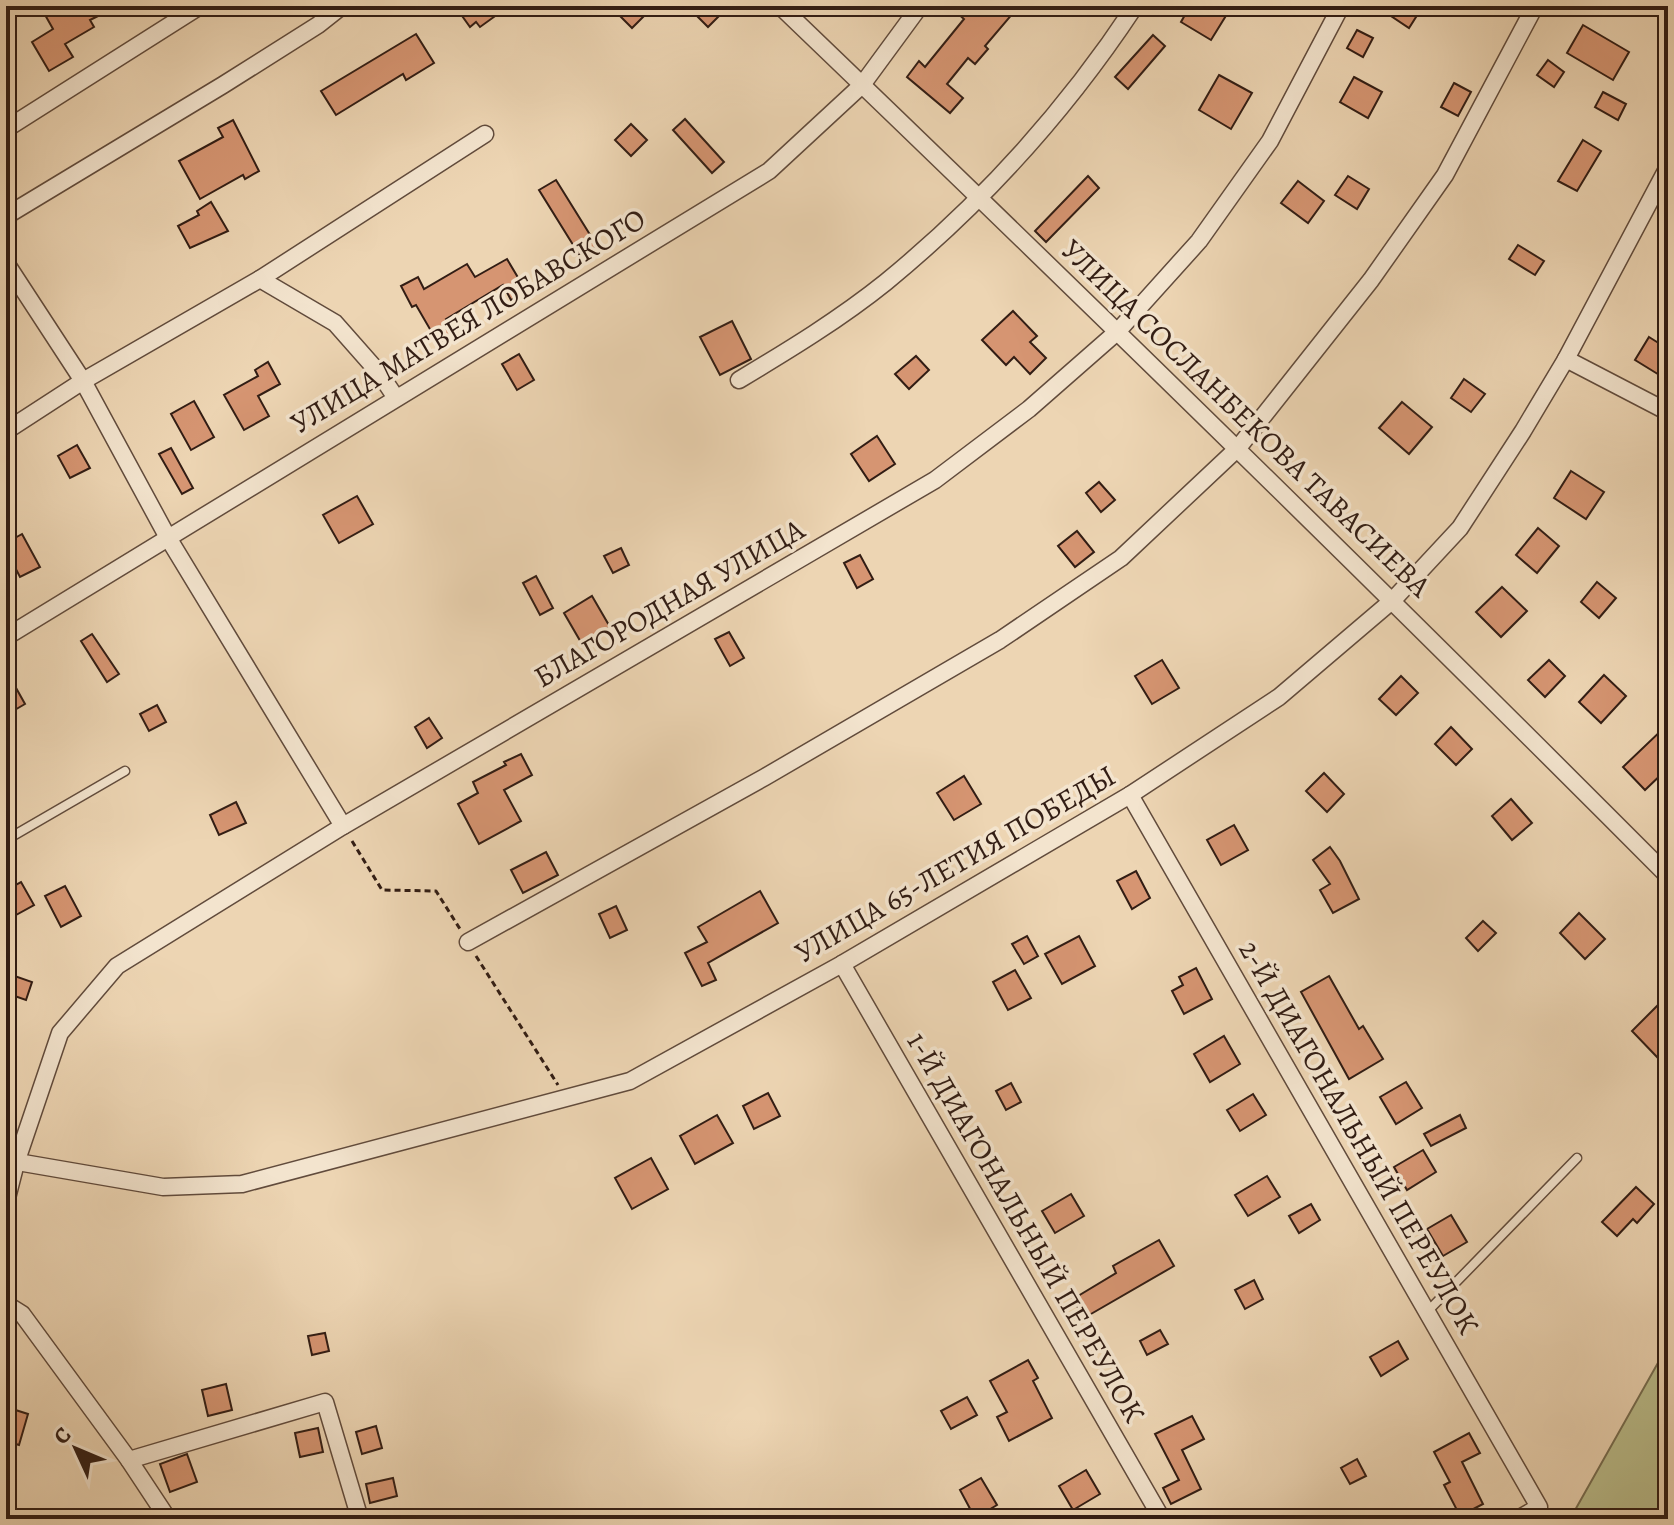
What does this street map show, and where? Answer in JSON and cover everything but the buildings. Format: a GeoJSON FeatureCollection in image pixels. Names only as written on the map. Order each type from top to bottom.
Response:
{"type":"FeatureCollection","features":[{"type":"Feature","properties":{"kind":"street"},"geometry":{"type":"LineString","coordinates":[[6,129],[200,6]]}},
{"type":"Feature","properties":{"kind":"street"},"geometry":{"type":"LineString","coordinates":[[6,216],[223,85],[318,25],[342,6]]}},
{"type":"Feature","properties":{"kind":"street","name":"УЛИЦА СОСЛАНБЕКОВА ТАВАСИЕВА"},"geometry":{"type":"LineString","coordinates":[[780,6],[1238,448],[1668,876]]}},
{"type":"Feature","properties":{"kind":"street","name":"УЛИЦА МАТВЕЯ ЛОБАВСКОГО"},"geometry":{"type":"LineString","coordinates":[[6,637],[769,171],[862,85],[920,6]]}},
{"type":"Feature","properties":{"kind":"street"},"geometry":{"type":"LineString","coordinates":[[739,380],[799,343],[883,284],[979,198],[1050,118],[1135,6]]}},
{"type":"Feature","properties":{"kind":"street","name":"БЛАГОРОДНАЯ УЛИЦА"},"geometry":{"type":"LineString","coordinates":[[6,1202],[11,1162],[60,1033],[117,966],[343,826],[935,480],[1029,409],[1118,331],[1199,241],[1270,141],[1341,6]]}},
{"type":"Feature","properties":{"kind":"street"},"geometry":{"type":"LineString","coordinates":[[468,942],[765,777],[1000,640],[1121,558],[1238,448],[1371,280],[1445,175],[1535,6]]}},
{"type":"Feature","properties":{"kind":"street"},"geometry":{"type":"LineString","coordinates":[[6,431],[83,381],[260,279],[485,134]]}},
{"type":"Feature","properties":{"kind":"street","name":"УЛИЦА 65-ЛЕТИЯ ПОБЕДЫ"},"geometry":{"type":"LineString","coordinates":[[11,1162],[163,1187],[242,1184],[630,1081],[842,964],[1130,795],[1279,697],[1393,600],[1460,528],[1566,359],[1668,167]]}},
{"type":"Feature","properties":{"kind":"street"},"geometry":{"type":"LineString","coordinates":[[6,263],[83,381],[167,536],[343,826]]}},
{"type":"Feature","properties":{"kind":"street"},"geometry":{"type":"LineString","coordinates":[[260,279],[335,323],[380,374],[396,398]]}},
{"type":"Feature","properties":{"kind":"street"},"geometry":{"type":"LineString","coordinates":[[1566,359],[1668,412]]}},
{"type":"Feature","properties":{"kind":"street","name":"2-Й ДИАГОНАЛЬНЫЙ ПЕРЕУЛОК"},"geometry":{"type":"LineString","coordinates":[[1130,795],[1539,1507],[1518,1519]]}},
{"type":"Feature","properties":{"kind":"street","name":"1-Й ДИАГОНАЛЬНЫЙ ПЕРЕУЛОК"},"geometry":{"type":"LineString","coordinates":[[842,964],[1162,1519]]}},
{"type":"Feature","properties":{"kind":"street"},"geometry":{"type":"LineString","coordinates":[[6,1304],[22,1314],[129,1460],[168,1519]]}},
{"type":"Feature","properties":{"kind":"street"},"geometry":{"type":"LineString","coordinates":[[129,1460],[325,1402],[360,1519]]}},
{"type":"Feature","properties":{"kind":"lane"},"geometry":{"type":"LineString","coordinates":[[6,840],[125,771]]}},
{"type":"Feature","properties":{"kind":"lane"},"geometry":{"type":"LineString","coordinates":[[1427,1311],[1577,1158]]}},
{"type":"Feature","properties":{"kind":"green space"},"geometry":{"type":"Polygon","coordinates":[[[1668,1345],[1668,1519],[1570,1519],[1668,1345]]]}}]}
